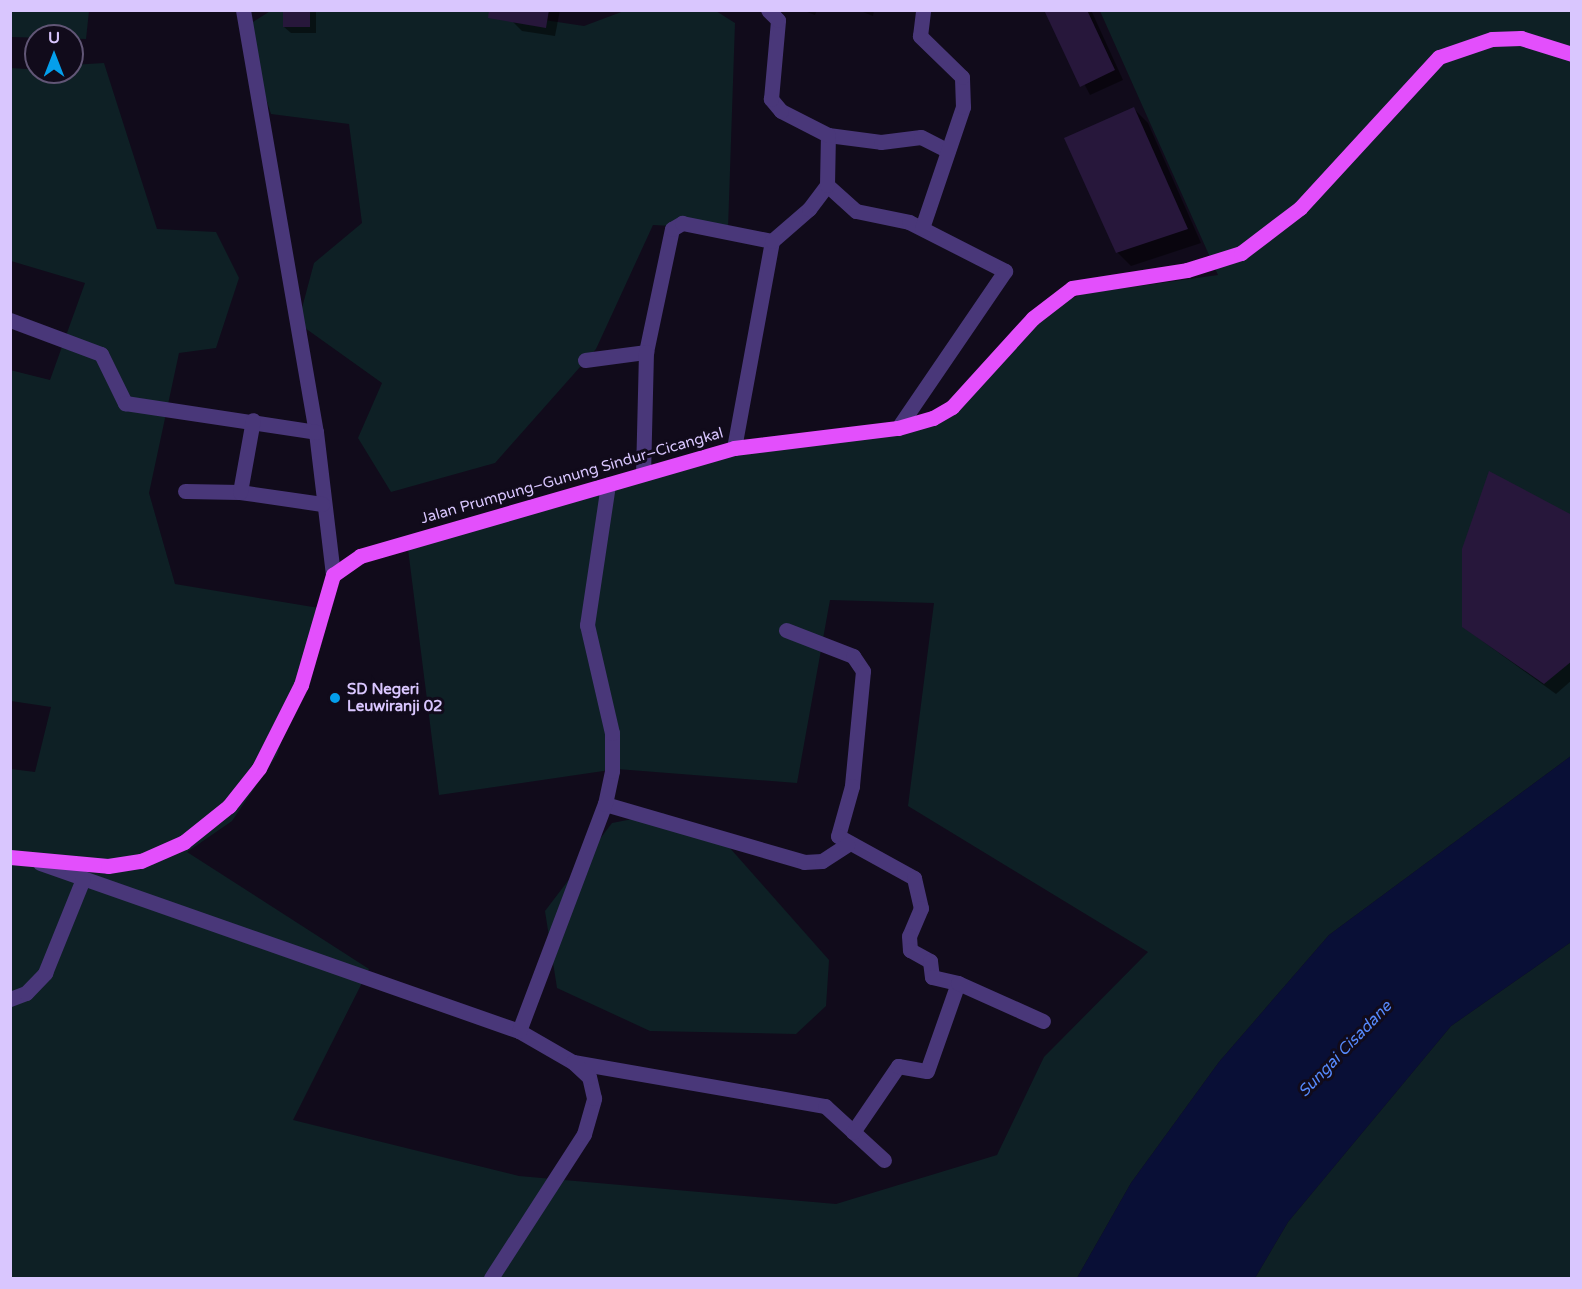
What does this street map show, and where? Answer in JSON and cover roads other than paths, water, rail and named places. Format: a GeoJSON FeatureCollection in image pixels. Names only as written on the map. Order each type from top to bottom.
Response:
{"type":"FeatureCollection","features":[{"type":"Feature","properties":{"kind":"main road","name":"Jalan Prumpung–Gunung Sindur–Cicangkal"},"geometry":{"type":"LineString","coordinates":[[333,575],[360,556],[608,485],[644,472],[734,448],[898,428],[952,407],[1033,318],[1072,288],[1187,270],[1241,252],[1300,208],[1439,57],[1492,39],[1544,43],[1572,54]]}},
{"type":"Feature","properties":{"kind":"main road"},"geometry":{"type":"LineString","coordinates":[[10,857],[40,864],[141,861],[184,842],[229,806],[259,768],[301,685],[333,575]]}},
{"type":"Feature","properties":{"kind":"street"},"geometry":{"type":"LineString","coordinates":[[243,10],[316,432],[322,504],[333,575]]}},
{"type":"Feature","properties":{"kind":"street"},"geometry":{"type":"LineString","coordinates":[[768,10],[778,20],[771,99],[781,111],[828,135],[881,142],[921,137],[948,151]]}},
{"type":"Feature","properties":{"kind":"street"},"geometry":{"type":"LineString","coordinates":[[922,228],[963,107],[962,77],[920,36],[923,10]]}},
{"type":"Feature","properties":{"kind":"street"},"geometry":{"type":"LineString","coordinates":[[734,448],[772,241],[810,209],[827,185],[828,135]]}},
{"type":"Feature","properties":{"kind":"street"},"geometry":{"type":"LineString","coordinates":[[827,185],[856,211],[922,228],[1005,271],[898,428]]}},
{"type":"Feature","properties":{"kind":"street"},"geometry":{"type":"LineString","coordinates":[[644,472],[646,352],[672,230],[682,223],[772,241]]}},
{"type":"Feature","properties":{"kind":"street"},"geometry":{"type":"LineString","coordinates":[[10,320],[101,354],[125,403],[253,420],[316,432]]}},
{"type":"Feature","properties":{"kind":"street"},"geometry":{"type":"LineString","coordinates":[[585,360],[646,352]]}},
{"type":"Feature","properties":{"kind":"street"},"geometry":{"type":"LineString","coordinates":[[240,492],[253,420]]}},
{"type":"Feature","properties":{"kind":"street"},"geometry":{"type":"LineString","coordinates":[[519,1031],[605,804],[612,733],[587,625],[608,485]]}},
{"type":"Feature","properties":{"kind":"street"},"geometry":{"type":"LineString","coordinates":[[185,491],[240,492],[322,504]]}},
{"type":"Feature","properties":{"kind":"street"},"geometry":{"type":"LineString","coordinates":[[786,630],[853,656],[863,671],[852,786],[838,826],[847,845]]}},
{"type":"Feature","properties":{"kind":"street"},"geometry":{"type":"LineString","coordinates":[[605,804],[804,862],[822,861],[847,845],[862,848],[914,878],[921,908],[909,936],[910,950],[930,961],[932,977],[958,983],[1043,1021]]}},
{"type":"Feature","properties":{"kind":"street"},"geometry":{"type":"LineString","coordinates":[[40,864],[519,1031],[573,1062],[589,1077],[594,1098],[584,1134],[491,1278]]}},
{"type":"Feature","properties":{"kind":"street"},"geometry":{"type":"LineString","coordinates":[[10,999],[26,993],[45,973],[83,879]]}},
{"type":"Feature","properties":{"kind":"street"},"geometry":{"type":"LineString","coordinates":[[853,1132],[898,1066],[927,1071],[958,983]]}},
{"type":"Feature","properties":{"kind":"street"},"geometry":{"type":"LineString","coordinates":[[573,1062],[825,1106],[884,1160]]}},
{"type":"Feature","properties":{"kind":"water","name":"Sungai Cisadane"},"geometry":{"type":"Polygon","coordinates":[[[1571,756],[1571,942],[1451,1026],[1288,1222],[1255,1278],[1077,1278],[1131,1183],[1219,1062],[1329,935],[1571,756]]]}},
{"type":"Feature","properties":{"kind":"place","name":"SD Negeri Leuwiranji 02"},"geometry":{"type":"Point","coordinates":[335,698]}}]}
